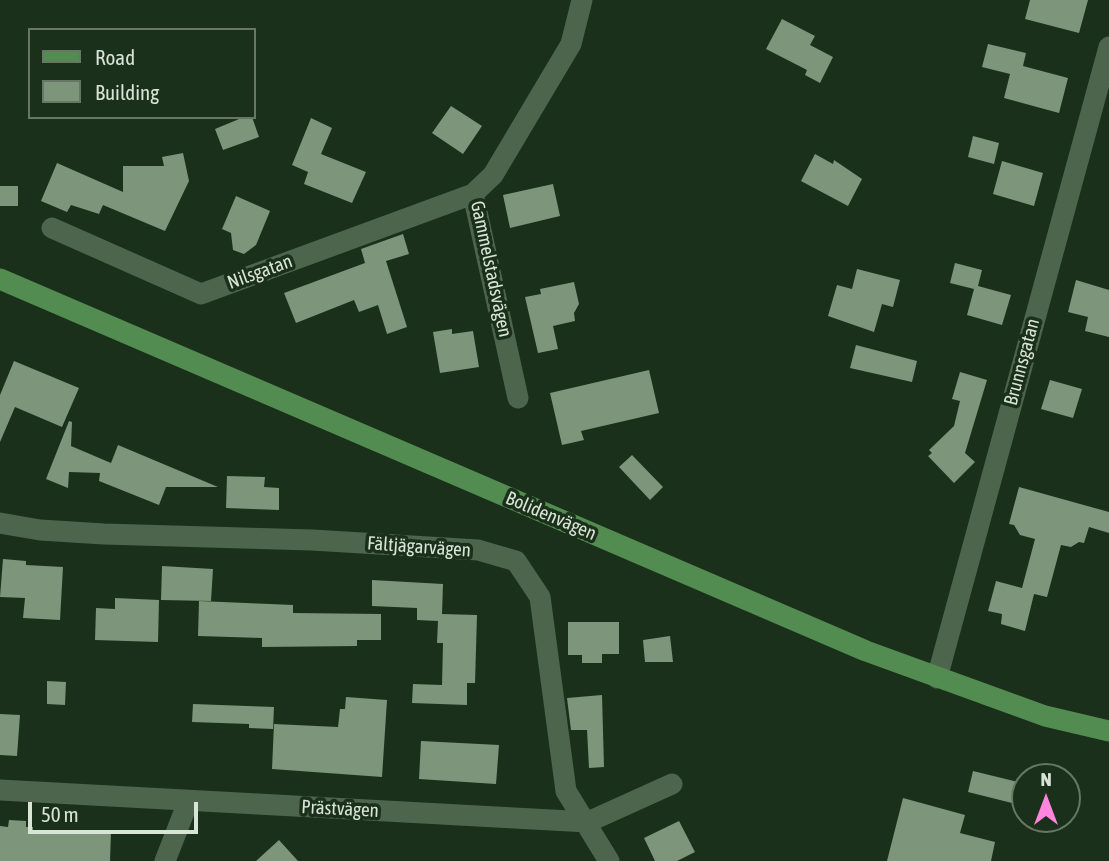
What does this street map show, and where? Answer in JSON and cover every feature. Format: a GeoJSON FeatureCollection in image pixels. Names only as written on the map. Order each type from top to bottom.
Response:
{"type":"FeatureCollection","features":[{"type":"Feature","properties":{"kind":"main road","name":"Bolidenvägen"},"geometry":{"type":"LineString","coordinates":[[0,279],[866,651],[1045,716],[1109,731]]}},
{"type":"Feature","properties":{"kind":"street","name":"Gammelstadsvägen"},"geometry":{"type":"LineString","coordinates":[[518,398],[472,194],[492,175],[571,44],[582,0]]}},
{"type":"Feature","properties":{"kind":"street","name":"Brunnsgatan"},"geometry":{"type":"LineString","coordinates":[[937,678],[1109,47]]}},
{"type":"Feature","properties":{"kind":"street","name":"Nilsgatan"},"geometry":{"type":"LineString","coordinates":[[52,228],[201,294],[472,194]]}},
{"type":"Feature","properties":{"kind":"street","name":"Fältjägarvägen"},"geometry":{"type":"LineString","coordinates":[[0,523],[40,530],[104,534],[312,540],[478,550],[516,561],[540,597],[566,791],[588,822],[609,861]]}},
{"type":"Feature","properties":{"kind":"street","name":"Prästvägen"},"geometry":{"type":"LineString","coordinates":[[0,790],[588,822],[671,783]]}},
{"type":"Feature","properties":{"kind":"street"},"geometry":{"type":"LineString","coordinates":[[165,861],[188,802]]}},
{"type":"Feature","properties":{"kind":"building"},"geometry":{"type":"Polygon","coordinates":[[[1030,0],[1088,0],[1079,33],[1025,19],[1030,0]]]}},
{"type":"Feature","properties":{"kind":"building"},"geometry":{"type":"Polygon","coordinates":[[[782,19],[815,36],[810,45],[833,57],[820,83],[805,75],[807,70],[766,49],[782,19]]]}},
{"type":"Feature","properties":{"kind":"building"},"geometry":{"type":"Polygon","coordinates":[[[988,44],[1026,53],[1023,66],[1068,78],[1059,113],[1004,98],[1010,74],[982,67],[988,44]]]}},
{"type":"Feature","properties":{"kind":"building"},"geometry":{"type":"Polygon","coordinates":[[[451,106],[482,126],[463,154],[432,133],[451,106]]]}},
{"type":"Feature","properties":{"kind":"building"},"geometry":{"type":"Polygon","coordinates":[[[311,118],[332,128],[321,154],[366,172],[352,203],[304,184],[308,172],[292,165],[311,118]]]}},
{"type":"Feature","properties":{"kind":"building"},"geometry":{"type":"Polygon","coordinates":[[[239,119],[253,119],[259,137],[223,150],[215,129],[239,119]]]}},
{"type":"Feature","properties":{"kind":"building"},"geometry":{"type":"Polygon","coordinates":[[[973,136],[999,143],[994,164],[968,157],[973,136]]]}},
{"type":"Feature","properties":{"kind":"building"},"geometry":{"type":"Polygon","coordinates":[[[183,153],[189,181],[165,231],[103,205],[99,214],[71,205],[67,212],[41,201],[57,163],[123,192],[123,166],[164,166],[162,157],[183,153]]]}},
{"type":"Feature","properties":{"kind":"building"},"geometry":{"type":"Polygon","coordinates":[[[815,154],[833,164],[834,160],[862,179],[848,206],[801,181],[815,154]]]}},
{"type":"Feature","properties":{"kind":"building"},"geometry":{"type":"Polygon","coordinates":[[[1002,161],[1043,173],[1034,206],[993,194],[1002,161]]]}},
{"type":"Feature","properties":{"kind":"building"},"geometry":{"type":"Polygon","coordinates":[[[553,184],[560,216],[510,228],[503,195],[553,184]]]}},
{"type":"Feature","properties":{"kind":"building"},"geometry":{"type":"Polygon","coordinates":[[[0,186],[18,186],[18,206],[0,206],[0,186]]]}},
{"type":"Feature","properties":{"kind":"building"},"geometry":{"type":"Polygon","coordinates":[[[236,196],[270,211],[256,245],[244,254],[233,250],[231,233],[222,229],[236,196]]]}},
{"type":"Feature","properties":{"kind":"building"},"geometry":{"type":"Polygon","coordinates":[[[403,234],[409,254],[386,261],[407,327],[387,334],[378,305],[359,312],[354,300],[296,323],[284,293],[365,263],[361,249],[403,234]]]}},
{"type":"Feature","properties":{"kind":"building"},"geometry":{"type":"Polygon","coordinates":[[[955,263],[982,270],[978,286],[1011,295],[1002,325],[967,315],[974,289],[950,283],[955,263]]]}},
{"type":"Feature","properties":{"kind":"building"},"geometry":{"type":"Polygon","coordinates":[[[857,269],[900,280],[893,307],[882,304],[874,332],[828,316],[837,285],[852,289],[857,269]]]}},
{"type":"Feature","properties":{"kind":"building"},"geometry":{"type":"Polygon","coordinates":[[[1076,280],[1109,290],[1109,337],[1085,331],[1088,317],[1068,312],[1076,280]]]}},
{"type":"Feature","properties":{"kind":"building"},"geometry":{"type":"Polygon","coordinates":[[[574,282],[579,304],[574,313],[575,321],[553,326],[558,349],[538,353],[525,297],[541,294],[540,289],[574,282]]]}},
{"type":"Feature","properties":{"kind":"building"},"geometry":{"type":"Polygon","coordinates":[[[452,329],[452,334],[473,331],[479,367],[440,373],[433,332],[452,329]]]}},
{"type":"Feature","properties":{"kind":"building"},"geometry":{"type":"Polygon","coordinates":[[[856,345],[917,361],[912,382],[850,368],[856,345]]]}},
{"type":"Feature","properties":{"kind":"building"},"geometry":{"type":"Polygon","coordinates":[[[14,361],[79,388],[62,427],[15,407],[0,442],[0,395],[14,361]]]}},
{"type":"Feature","properties":{"kind":"building"},"geometry":{"type":"Polygon","coordinates":[[[649,370],[659,413],[581,431],[584,440],[562,445],[550,393],[649,370]]]}},
{"type":"Feature","properties":{"kind":"building"},"geometry":{"type":"Polygon","coordinates":[[[960,372],[987,380],[965,453],[975,462],[954,483],[928,456],[932,453],[929,450],[954,426],[960,401],[952,399],[960,372]]]}},
{"type":"Feature","properties":{"kind":"building"},"geometry":{"type":"Polygon","coordinates":[[[1050,380],[1082,389],[1073,418],[1041,409],[1050,380]]]}},
{"type":"Feature","properties":{"kind":"building"},"geometry":{"type":"Polygon","coordinates":[[[69,421],[72,422],[71,446],[111,463],[118,445],[218,487],[166,487],[159,505],[99,481],[100,473],[69,472],[68,488],[46,479],[69,421]]]}},
{"type":"Feature","properties":{"kind":"building"},"geometry":{"type":"Polygon","coordinates":[[[632,455],[663,487],[650,500],[619,467],[632,455]]]}},
{"type":"Feature","properties":{"kind":"building"},"geometry":{"type":"Polygon","coordinates":[[[227,476],[265,477],[264,487],[279,488],[279,510],[226,508],[227,476]]]}},
{"type":"Feature","properties":{"kind":"building"},"geometry":{"type":"Polygon","coordinates":[[[1019,487],[1109,512],[1109,533],[1089,527],[1084,543],[1079,542],[1071,547],[1061,545],[1047,597],[1034,594],[1025,631],[1001,624],[1002,614],[988,611],[996,581],[1022,588],[1035,539],[1020,535],[1014,525],[1009,524],[1019,487]]]}},
{"type":"Feature","properties":{"kind":"building"},"geometry":{"type":"Polygon","coordinates":[[[3,559],[26,561],[26,565],[63,567],[60,620],[23,618],[25,598],[0,597],[3,559]]]}},
{"type":"Feature","properties":{"kind":"building"},"geometry":{"type":"Polygon","coordinates":[[[162,566],[213,569],[211,601],[161,600],[162,566]]]}},
{"type":"Feature","properties":{"kind":"building"},"geometry":{"type":"Polygon","coordinates":[[[372,580],[443,584],[442,614],[477,615],[475,683],[467,683],[467,705],[412,703],[413,684],[442,685],[443,643],[437,643],[438,621],[417,620],[417,608],[372,606],[372,580]]]}},
{"type":"Feature","properties":{"kind":"building"},"geometry":{"type":"Polygon","coordinates":[[[115,598],[159,600],[158,642],[95,640],[96,608],[115,609],[115,598]]]}},
{"type":"Feature","properties":{"kind":"building"},"geometry":{"type":"Polygon","coordinates":[[[199,601],[293,605],[293,613],[381,614],[381,640],[357,640],[357,646],[262,647],[262,638],[198,636],[199,601]]]}},
{"type":"Feature","properties":{"kind":"building"},"geometry":{"type":"Polygon","coordinates":[[[568,622],[619,622],[619,654],[602,654],[602,663],[582,663],[582,655],[568,655],[568,622]]]}},
{"type":"Feature","properties":{"kind":"building"},"geometry":{"type":"Polygon","coordinates":[[[670,636],[673,662],[645,662],[643,640],[670,636]]]}},
{"type":"Feature","properties":{"kind":"building"},"geometry":{"type":"Polygon","coordinates":[[[47,681],[66,682],[65,705],[47,704],[47,681]]]}},
{"type":"Feature","properties":{"kind":"building"},"geometry":{"type":"Polygon","coordinates":[[[602,695],[604,767],[589,768],[587,730],[571,730],[567,698],[602,695]]]}},
{"type":"Feature","properties":{"kind":"building"},"geometry":{"type":"Polygon","coordinates":[[[346,697],[387,700],[382,777],[272,769],[274,724],[338,727],[340,709],[345,709],[346,697]]]}},
{"type":"Feature","properties":{"kind":"building"},"geometry":{"type":"Polygon","coordinates":[[[193,704],[274,707],[273,729],[249,728],[249,724],[192,722],[193,704]]]}},
{"type":"Feature","properties":{"kind":"building"},"geometry":{"type":"Polygon","coordinates":[[[0,714],[20,715],[17,756],[0,755],[0,714]]]}},
{"type":"Feature","properties":{"kind":"building"},"geometry":{"type":"Polygon","coordinates":[[[421,741],[499,745],[496,784],[419,779],[421,741]]]}},
{"type":"Feature","properties":{"kind":"building"},"geometry":{"type":"Polygon","coordinates":[[[973,771],[1011,780],[1011,803],[968,792],[973,771]]]}},
{"type":"Feature","properties":{"kind":"building"},"geometry":{"type":"Polygon","coordinates":[[[903,798],[965,815],[960,833],[995,842],[991,861],[887,861],[903,798]]]}},
{"type":"Feature","properties":{"kind":"building"},"geometry":{"type":"Polygon","coordinates":[[[9,820],[26,821],[26,827],[33,827],[33,832],[111,832],[110,861],[0,861],[0,826],[8,827],[9,820]]]}},
{"type":"Feature","properties":{"kind":"building"},"geometry":{"type":"Polygon","coordinates":[[[679,821],[695,852],[677,861],[655,861],[644,838],[679,821]]]}},
{"type":"Feature","properties":{"kind":"building"},"geometry":{"type":"Polygon","coordinates":[[[279,840],[298,861],[256,861],[279,840]]]}}]}
